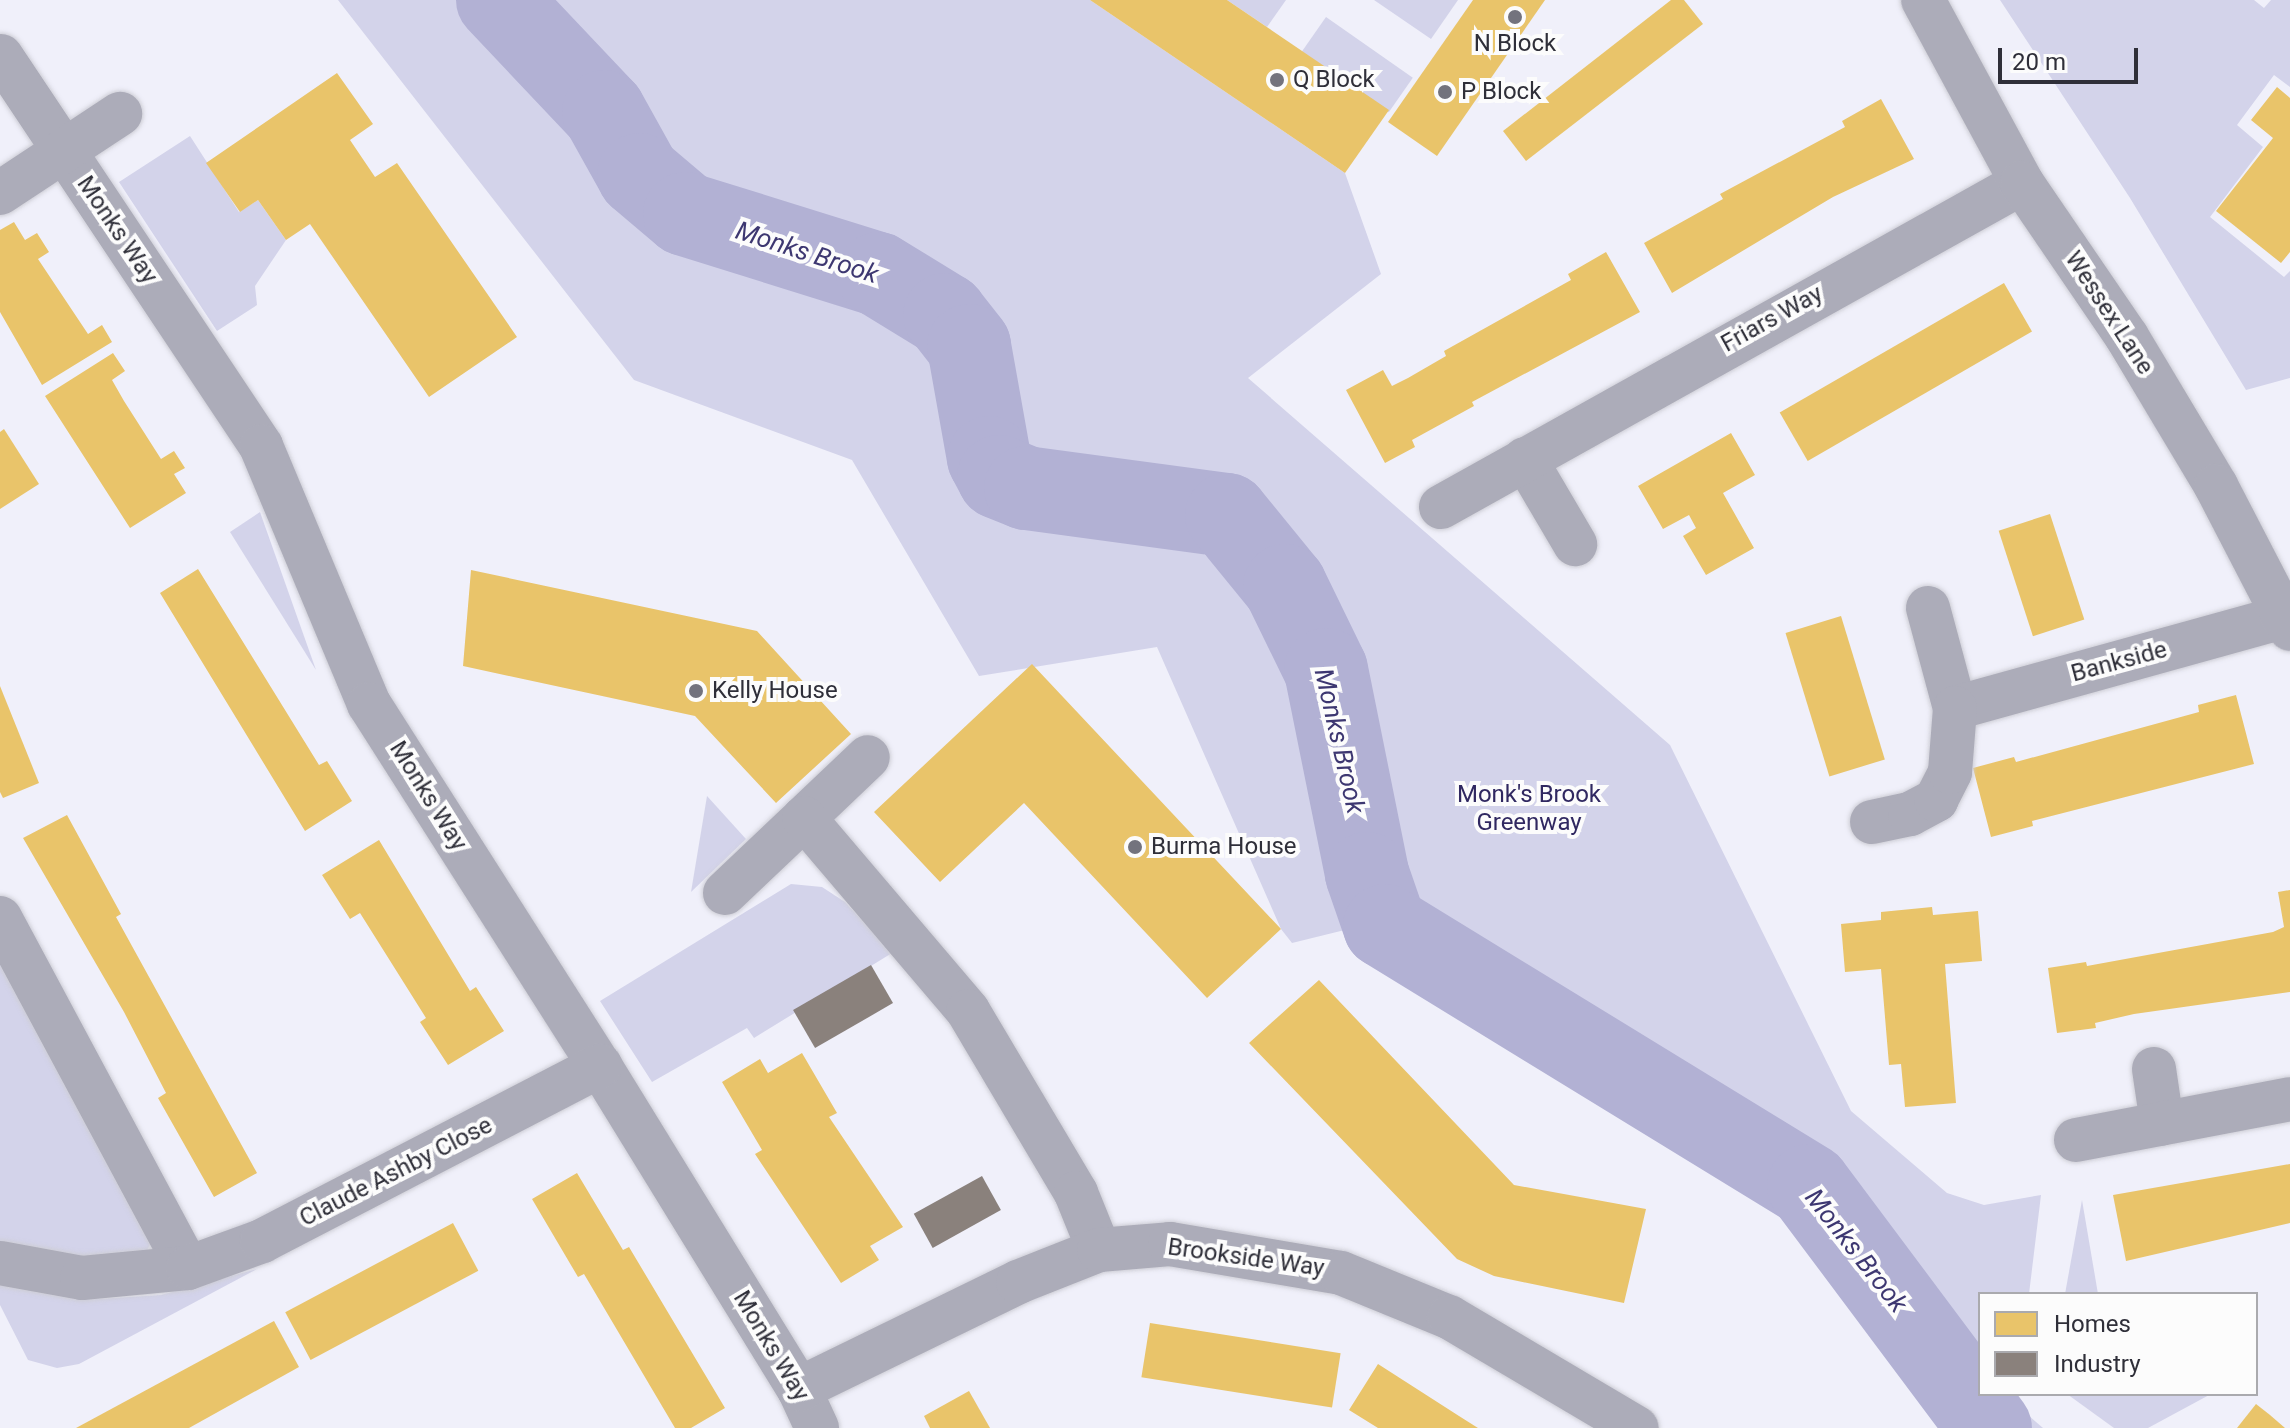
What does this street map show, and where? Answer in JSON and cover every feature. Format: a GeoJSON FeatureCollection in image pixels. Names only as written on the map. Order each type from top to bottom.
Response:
{"type":"FeatureCollection","features":[{"type":"Feature","properties":{"kind":"street","name":"Wessex Lane"},"geometry":{"type":"LineString","coordinates":[[1923,0],[2022,183],[2127,337],[2223,498],[2287,623]]}},
{"type":"Feature","properties":{"kind":"street","name":"Monks Way"},"geometry":{"type":"LineString","coordinates":[[1,56],[261,446],[369,704],[600,1066],[799,1389],[817,1428]]}},
{"type":"Feature","properties":{"kind":"street","name":"Monks Way"},"geometry":{"type":"LineString","coordinates":[[0,193],[120,114]]}},
{"type":"Feature","properties":{"kind":"street","name":"Friars Way"},"geometry":{"type":"LineString","coordinates":[[1441,507],[2022,183]]}},
{"type":"Feature","properties":{"kind":"street"},"geometry":{"type":"LineString","coordinates":[[1525,459],[1575,544]]}},
{"type":"Feature","properties":{"kind":"street"},"geometry":{"type":"LineString","coordinates":[[1872,822],[1910,814],[1936,800],[1950,772],[1955,708],[1928,608]]}},
{"type":"Feature","properties":{"kind":"street","name":"Bankside"},"geometry":{"type":"LineString","coordinates":[[1955,708],[2287,623]]}},
{"type":"Feature","properties":{"kind":"street"},"geometry":{"type":"LineString","coordinates":[[725,893],[868,757]]}},
{"type":"Feature","properties":{"kind":"street"},"geometry":{"type":"LineString","coordinates":[[804,818],[968,1011],[1069,1180],[1099,1250]]}},
{"type":"Feature","properties":{"kind":"street"},"geometry":{"type":"LineString","coordinates":[[0,918],[188,1268]]}},
{"type":"Feature","properties":{"kind":"street","name":"Claude Ashby Close"},"geometry":{"type":"LineString","coordinates":[[0,1263],[82,1278],[188,1268],[262,1241],[600,1066]]}},
{"type":"Feature","properties":{"kind":"street"},"geometry":{"type":"LineString","coordinates":[[2154,1069],[2162,1123]]}},
{"type":"Feature","properties":{"kind":"street"},"geometry":{"type":"LineString","coordinates":[[2076,1140],[2290,1099]]}},
{"type":"Feature","properties":{"kind":"street","name":"Brookside Way"},"geometry":{"type":"LineString","coordinates":[[799,1389],[1018,1282],[1099,1250],[1170,1244],[1341,1273],[1449,1317],[1637,1428]]}},
{"type":"Feature","properties":{"kind":"green space"},"geometry":{"type":"Polygon","coordinates":[[[338,0],[457,0],[577,125],[624,191],[674,233],[815,285],[863,288],[915,313],[949,360],[968,421],[970,452],[977,475],[996,500],[1067,517],[1156,524],[1196,547],[1232,578],[1266,615],[1288,652],[1317,741],[1361,926],[1292,943],[1281,929],[1157,647],[979,676],[852,460],[634,380],[338,0]]]}},
{"type":"Feature","properties":{"kind":"green space","name":"Monk's Brook Greenway"},"geometry":{"type":"Polygon","coordinates":[[[530,0],[1090,0],[1345,173],[1381,274],[1248,378],[1670,745],[1851,1111],[1947,1193],[1984,1205],[2041,1195],[2029,1292],[1978,1292],[1978,1349],[1902,1263],[1834,1171],[1410,900],[1392,872],[1383,810],[1339,662],[1307,593],[1234,504],[1104,474],[1016,466],[1006,452],[989,324],[965,295],[885,249],[700,189],[655,154],[627,95],[530,0]]]}},
{"type":"Feature","properties":{"kind":"green space"},"geometry":{"type":"Polygon","coordinates":[[[1227,0],[1286,0],[1267,27],[1227,0]]]}},
{"type":"Feature","properties":{"kind":"green space"},"geometry":{"type":"Polygon","coordinates":[[[1374,0],[1458,0],[1431,39],[1374,0]]]}},
{"type":"Feature","properties":{"kind":"green space"},"geometry":{"type":"Polygon","coordinates":[[[2000,0],[2254,0],[2264,8],[2271,0],[2290,0],[2290,87],[2274,75],[2237,125],[2263,147],[2210,217],[2284,277],[2290,271],[2290,378],[2246,390],[2130,198],[2000,0]]]}},
{"type":"Feature","properties":{"kind":"green space"},"geometry":{"type":"Polygon","coordinates":[[[1326,17],[1413,78],[1389,112],[1302,51],[1326,17]]]}},
{"type":"Feature","properties":{"kind":"green space"},"geometry":{"type":"Polygon","coordinates":[[[190,136],[239,212],[258,200],[286,240],[255,286],[257,305],[217,331],[119,182],[190,136]]]}},
{"type":"Feature","properties":{"kind":"green space"},"geometry":{"type":"Polygon","coordinates":[[[260,512],[316,670],[230,532],[260,512]]]}},
{"type":"Feature","properties":{"kind":"green space"},"geometry":{"type":"Polygon","coordinates":[[[707,796],[746,839],[691,892],[707,796]]]}},
{"type":"Feature","properties":{"kind":"green space"},"geometry":{"type":"Polygon","coordinates":[[[791,884],[822,887],[845,902],[892,953],[754,1038],[747,1028],[652,1082],[600,1001],[791,884]]]}},
{"type":"Feature","properties":{"kind":"green space"},"geometry":{"type":"Polygon","coordinates":[[[0,945],[153,1239],[145,1254],[101,1262],[0,1246],[0,945]]]}},
{"type":"Feature","properties":{"kind":"green space"},"geometry":{"type":"Polygon","coordinates":[[[2082,1200],[2098,1292],[2065,1292],[2082,1200]]]}},
{"type":"Feature","properties":{"kind":"green space"},"geometry":{"type":"Polygon","coordinates":[[[257,1269],[79,1364],[57,1368],[28,1360],[0,1305],[0,1281],[98,1299],[161,1295],[257,1269]]]}},
{"type":"Feature","properties":{"kind":"green space"},"geometry":{"type":"Polygon","coordinates":[[[2070,1396],[2207,1396],[2148,1428],[2114,1428],[2070,1396]]]}},
{"type":"Feature","properties":{"kind":"green space"},"geometry":{"type":"Polygon","coordinates":[[[2019,1407],[2043,1428],[1976,1428],[2019,1407]]]}},
{"type":"Feature","properties":{"kind":"building: Homes","name":"Q Block"},"geometry":{"type":"Polygon","coordinates":[[[1090,0],[1227,0],[1389,110],[1345,173],[1090,0]]]}},
{"type":"Feature","properties":{"kind":"building: Homes","name":"P Block"},"geometry":{"type":"Polygon","coordinates":[[[1473,0],[1545,0],[1437,156],[1388,122],[1473,0]]]}},
{"type":"Feature","properties":{"kind":"building: Homes"},"geometry":{"type":"Polygon","coordinates":[[[1671,0],[1684,0],[1703,24],[1526,161],[1503,131],[1671,0]]]}},
{"type":"Feature","properties":{"kind":"building: Homes"},"geometry":{"type":"Polygon","coordinates":[[[337,73],[373,124],[350,140],[375,177],[397,163],[517,337],[429,397],[310,224],[286,240],[258,200],[240,212],[206,163],[337,73]]]}},
{"type":"Feature","properties":{"kind":"building: Homes"},"geometry":{"type":"Polygon","coordinates":[[[2277,87],[2290,98],[2290,252],[2281,263],[2216,211],[2273,138],[2251,120],[2277,87]]]}},
{"type":"Feature","properties":{"kind":"building: Homes"},"geometry":{"type":"Polygon","coordinates":[[[1881,99],[1914,159],[1833,197],[1672,293],[1644,243],[1723,199],[1720,194],[1845,127],[1842,121],[1881,99]]]}},
{"type":"Feature","properties":{"kind":"building: Homes"},"geometry":{"type":"Polygon","coordinates":[[[14,222],[25,240],[37,233],[49,252],[38,259],[88,334],[102,325],[112,342],[42,385],[0,312],[0,230],[14,222]]]}},
{"type":"Feature","properties":{"kind":"building: Homes"},"geometry":{"type":"Polygon","coordinates":[[[1606,252],[1640,312],[1472,402],[1474,406],[1412,440],[1415,447],[1385,463],[1346,390],[1383,370],[1392,386],[1408,378],[1446,356],[1444,351],[1571,280],[1568,274],[1606,252]]]}},
{"type":"Feature","properties":{"kind":"building: Homes"},"geometry":{"type":"Polygon","coordinates":[[[2004,283],[2032,331],[1808,461],[1780,412],[2004,283]]]}},
{"type":"Feature","properties":{"kind":"building: Homes"},"geometry":{"type":"Polygon","coordinates":[[[113,353],[125,371],[112,380],[124,401],[161,459],[174,451],[185,468],[174,474],[186,493],[130,528],[45,396],[113,353]]]}},
{"type":"Feature","properties":{"kind":"building: Homes"},"geometry":{"type":"Polygon","coordinates":[[[4,429],[39,484],[0,509],[0,432],[4,429]]]}},
{"type":"Feature","properties":{"kind":"building: Homes"},"geometry":{"type":"Polygon","coordinates":[[[1731,433],[1755,475],[1723,493],[1754,548],[1706,575],[1683,536],[1696,528],[1689,515],[1663,529],[1638,486],[1731,433]]]}},
{"type":"Feature","properties":{"kind":"building: Homes"},"geometry":{"type":"Polygon","coordinates":[[[2050,514],[2084,620],[2033,636],[1999,531],[2050,514]]]}},
{"type":"Feature","properties":{"kind":"building: Homes"},"geometry":{"type":"Polygon","coordinates":[[[198,569],[319,765],[327,761],[352,801],[305,831],[160,593],[198,569]]]}},
{"type":"Feature","properties":{"kind":"building: Homes","name":"Kelly House"},"geometry":{"type":"Polygon","coordinates":[[[471,570],[757,631],[851,734],[776,803],[695,716],[463,666],[471,570]]]}},
{"type":"Feature","properties":{"kind":"building: Homes"},"geometry":{"type":"Polygon","coordinates":[[[1841,616],[1885,759],[1829,776],[1786,633],[1841,616]]]}},
{"type":"Feature","properties":{"kind":"building: Homes","name":"Burma House"},"geometry":{"type":"Polygon","coordinates":[[[1032,664],[1281,929],[1207,998],[1024,803],[940,882],[874,812],[1032,664]]]}},
{"type":"Feature","properties":{"kind":"building: Homes"},"geometry":{"type":"Polygon","coordinates":[[[0,686],[39,783],[3,798],[0,792],[0,686]]]}},
{"type":"Feature","properties":{"kind":"building: Homes"},"geometry":{"type":"Polygon","coordinates":[[[2236,695],[2254,764],[2032,821],[2033,826],[1991,837],[1973,768],[2014,757],[2016,762],[2199,712],[2198,705],[2236,695]]]}},
{"type":"Feature","properties":{"kind":"building: Homes"},"geometry":{"type":"Polygon","coordinates":[[[67,815],[121,914],[116,917],[257,1173],[214,1197],[158,1098],[166,1093],[124,1012],[23,838],[67,815]]]}},
{"type":"Feature","properties":{"kind":"building: Homes"},"geometry":{"type":"Polygon","coordinates":[[[379,840],[470,991],[476,987],[504,1031],[448,1065],[420,1022],[426,1018],[360,913],[350,919],[322,875],[379,840]]]}},
{"type":"Feature","properties":{"kind":"building: Homes"},"geometry":{"type":"Polygon","coordinates":[[[2290,890],[2290,992],[2134,1014],[2095,1023],[2096,1028],[2057,1033],[2048,968],[2086,962],[2087,966],[2273,932],[2284,927],[2278,892],[2290,890]]]}},
{"type":"Feature","properties":{"kind":"building: Homes"},"geometry":{"type":"Polygon","coordinates":[[[1932,907],[1933,915],[1978,911],[1982,961],[1945,964],[1956,1103],[1905,1107],[1901,1064],[1889,1065],[1881,969],[1845,972],[1841,924],[1881,920],[1881,912],[1932,907]]]}},
{"type":"Feature","properties":{"kind":"building: Homes"},"geometry":{"type":"Polygon","coordinates":[[[1319,980],[1514,1185],[1646,1209],[1624,1303],[1494,1276],[1457,1259],[1249,1043],[1319,980]]]}},
{"type":"Feature","properties":{"kind":"building: Homes"},"geometry":{"type":"Polygon","coordinates":[[[802,1053],[837,1113],[829,1117],[903,1227],[870,1246],[879,1260],[841,1283],[755,1154],[762,1150],[722,1082],[760,1059],[768,1073],[802,1053]]]}},
{"type":"Feature","properties":{"kind":"building: Homes"},"geometry":{"type":"Polygon","coordinates":[[[2290,1164],[2290,1223],[2126,1261],[2113,1195],[2290,1164]]]}},
{"type":"Feature","properties":{"kind":"building: Homes"},"geometry":{"type":"Polygon","coordinates":[[[577,1173],[623,1250],[629,1247],[725,1408],[691,1428],[675,1428],[584,1274],[578,1277],[532,1199],[577,1173]]]}},
{"type":"Feature","properties":{"kind":"building: Homes"},"geometry":{"type":"Polygon","coordinates":[[[453,1223],[478,1271],[311,1360],[285,1312],[453,1223]]]}},
{"type":"Feature","properties":{"kind":"building: Homes"},"geometry":{"type":"Polygon","coordinates":[[[274,1321],[299,1367],[189,1428],[76,1428],[274,1321]]]}},
{"type":"Feature","properties":{"kind":"building: Homes"},"geometry":{"type":"Polygon","coordinates":[[[1150,1323],[1341,1353],[1332,1408],[1141,1377],[1150,1323]]]}},
{"type":"Feature","properties":{"kind":"building: Homes"},"geometry":{"type":"Polygon","coordinates":[[[1378,1364],[1478,1428],[1378,1428],[1349,1410],[1378,1364]]]}},
{"type":"Feature","properties":{"kind":"building: Homes"},"geometry":{"type":"Polygon","coordinates":[[[969,1391],[990,1428],[930,1428],[924,1416],[969,1391]]]}},
{"type":"Feature","properties":{"kind":"building: Homes"},"geometry":{"type":"Polygon","coordinates":[[[2256,1404],[2270,1415],[2285,1428],[2237,1428],[2256,1404]]]}},
{"type":"Feature","properties":{"kind":"building: Industry"},"geometry":{"type":"Polygon","coordinates":[[[871,965],[893,1003],[815,1048],[793,1010],[871,965]]]}},
{"type":"Feature","properties":{"kind":"building: Industry"},"geometry":{"type":"Polygon","coordinates":[[[982,1176],[1001,1210],[933,1248],[914,1214],[982,1176]]]}},
{"type":"Feature","properties":{"kind":"waterway","name":"Monks Brook"},"geometry":{"type":"LineString","coordinates":[[498,0],[604,112],[639,175],[685,214],[878,274],[945,315],[969,346],[989,458],[999,477],[1026,488],[1227,515],[1285,586],[1326,670],[1367,874],[1385,926],[1809,1186],[1990,1428]]}},
{"type":"Feature","properties":{"kind":"place","name":"N Block"},"geometry":{"type":"Point","coordinates":[1515,17]}},
{"type":"Feature","properties":{"kind":"place","name":"Q Block"},"geometry":{"type":"Point","coordinates":[1277,80]}},
{"type":"Feature","properties":{"kind":"place","name":"P Block"},"geometry":{"type":"Point","coordinates":[1445,92]}},
{"type":"Feature","properties":{"kind":"place","name":"Kelly House"},"geometry":{"type":"Point","coordinates":[696,691]}},
{"type":"Feature","properties":{"kind":"place","name":"Burma House"},"geometry":{"type":"Point","coordinates":[1135,847]}}]}
